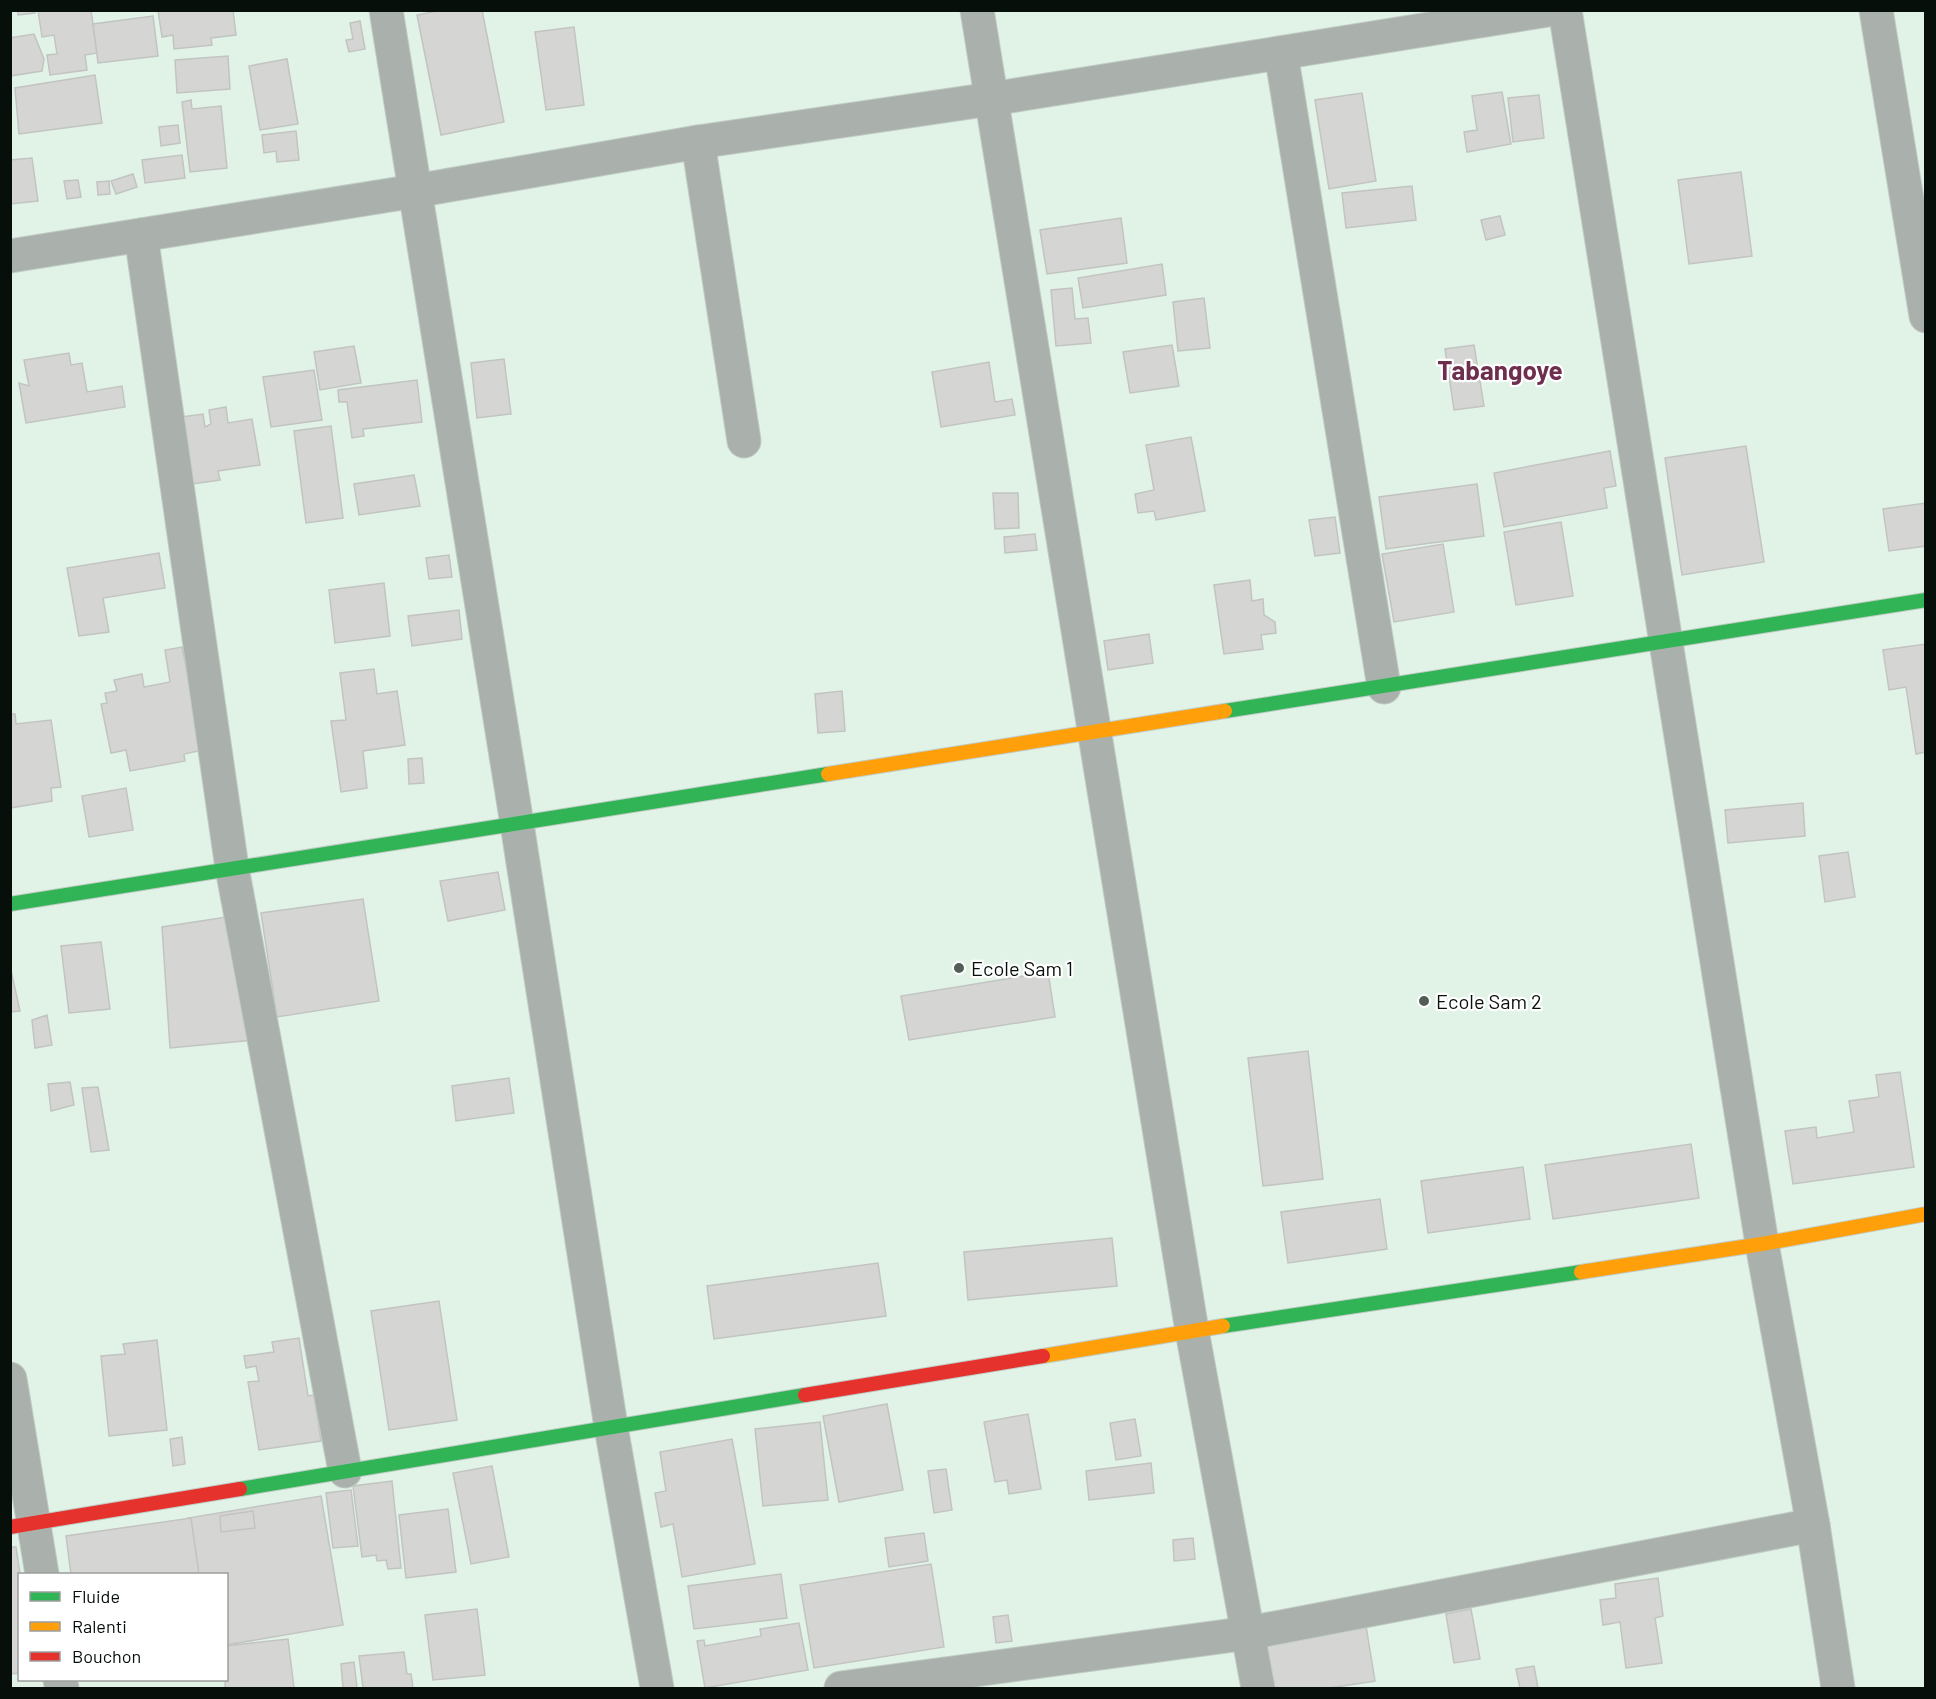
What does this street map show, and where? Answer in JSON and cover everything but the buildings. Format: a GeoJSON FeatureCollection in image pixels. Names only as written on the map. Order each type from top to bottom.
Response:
{"type":"FeatureCollection","features":[{"type":"Feature","properties":{"kind":"street"},"geometry":{"type":"LineString","coordinates":[[386,10],[518,824],[611,1427],[657,1689]]}},
{"type":"Feature","properties":{"kind":"street"},"geometry":{"type":"LineString","coordinates":[[977,10],[1192,1331],[1258,1689]]}},
{"type":"Feature","properties":{"kind":"street"},"geometry":{"type":"LineString","coordinates":[[10,256],[415,191],[698,142],[991,99],[1548,10]]}},
{"type":"Feature","properties":{"kind":"street"},"geometry":{"type":"LineString","coordinates":[[1565,10],[1762,1244],[1813,1526],[1838,1689]]}},
{"type":"Feature","properties":{"kind":"street"},"geometry":{"type":"LineString","coordinates":[[1876,10],[1926,316]]}},
{"type":"Feature","properties":{"kind":"street"},"geometry":{"type":"LineString","coordinates":[[1281,53],[1384,687]]}},
{"type":"Feature","properties":{"kind":"street"},"geometry":{"type":"LineString","coordinates":[[698,142],[744,441]]}},
{"type":"Feature","properties":{"kind":"street"},"geometry":{"type":"LineString","coordinates":[[141,236],[232,868],[345,1471]]}},
{"type":"Feature","properties":{"kind":"street"},"geometry":{"type":"LineString","coordinates":[[10,904],[1926,600]]}},
{"type":"Feature","properties":{"kind":"street"},"geometry":{"type":"LineString","coordinates":[[22,1525],[1192,1331],[1762,1244],[1926,1214]]}},
{"type":"Feature","properties":{"kind":"street"},"geometry":{"type":"LineString","coordinates":[[10,1378],[22,1525],[41,1573]]}},
{"type":"Feature","properties":{"kind":"street"},"geometry":{"type":"LineString","coordinates":[[841,1689],[1249,1634],[1813,1526]]}},
{"type":"Feature","properties":{"kind":"traffic: fast"},"geometry":{"type":"LineString","coordinates":[[1225,711],[1926,600]]}},
{"type":"Feature","properties":{"kind":"traffic: fast"},"geometry":{"type":"LineString","coordinates":[[10,904],[828,774]]}},
{"type":"Feature","properties":{"kind":"traffic: fast"},"geometry":{"type":"LineString","coordinates":[[1223,1326],[1581,1272]]}},
{"type":"Feature","properties":{"kind":"traffic: fast"},"geometry":{"type":"LineString","coordinates":[[240,1489],[805,1395]]}},
{"type":"Feature","properties":{"kind":"traffic: slow"},"geometry":{"type":"LineString","coordinates":[[828,774],[1225,711]]}},
{"type":"Feature","properties":{"kind":"traffic: slow"},"geometry":{"type":"LineString","coordinates":[[1581,1272],[1762,1244],[1926,1214]]}},
{"type":"Feature","properties":{"kind":"traffic: slow"},"geometry":{"type":"LineString","coordinates":[[1043,1356],[1223,1326]]}},
{"type":"Feature","properties":{"kind":"traffic: jam"},"geometry":{"type":"LineString","coordinates":[[805,1395],[1043,1356]]}},
{"type":"Feature","properties":{"kind":"traffic: jam"},"geometry":{"type":"LineString","coordinates":[[10,1527],[240,1489]]}},
{"type":"Feature","properties":{"kind":"place","name":"Ecole Sam 1"},"geometry":{"type":"Point","coordinates":[959,968]}},
{"type":"Feature","properties":{"kind":"place","name":"Ecole Sam 2"},"geometry":{"type":"Point","coordinates":[1424,1001]}},
{"type":"Feature","properties":{"kind":"district","name":"Tabangoye"},"geometry":{"type":"Point","coordinates":[1500,369]}}]}
